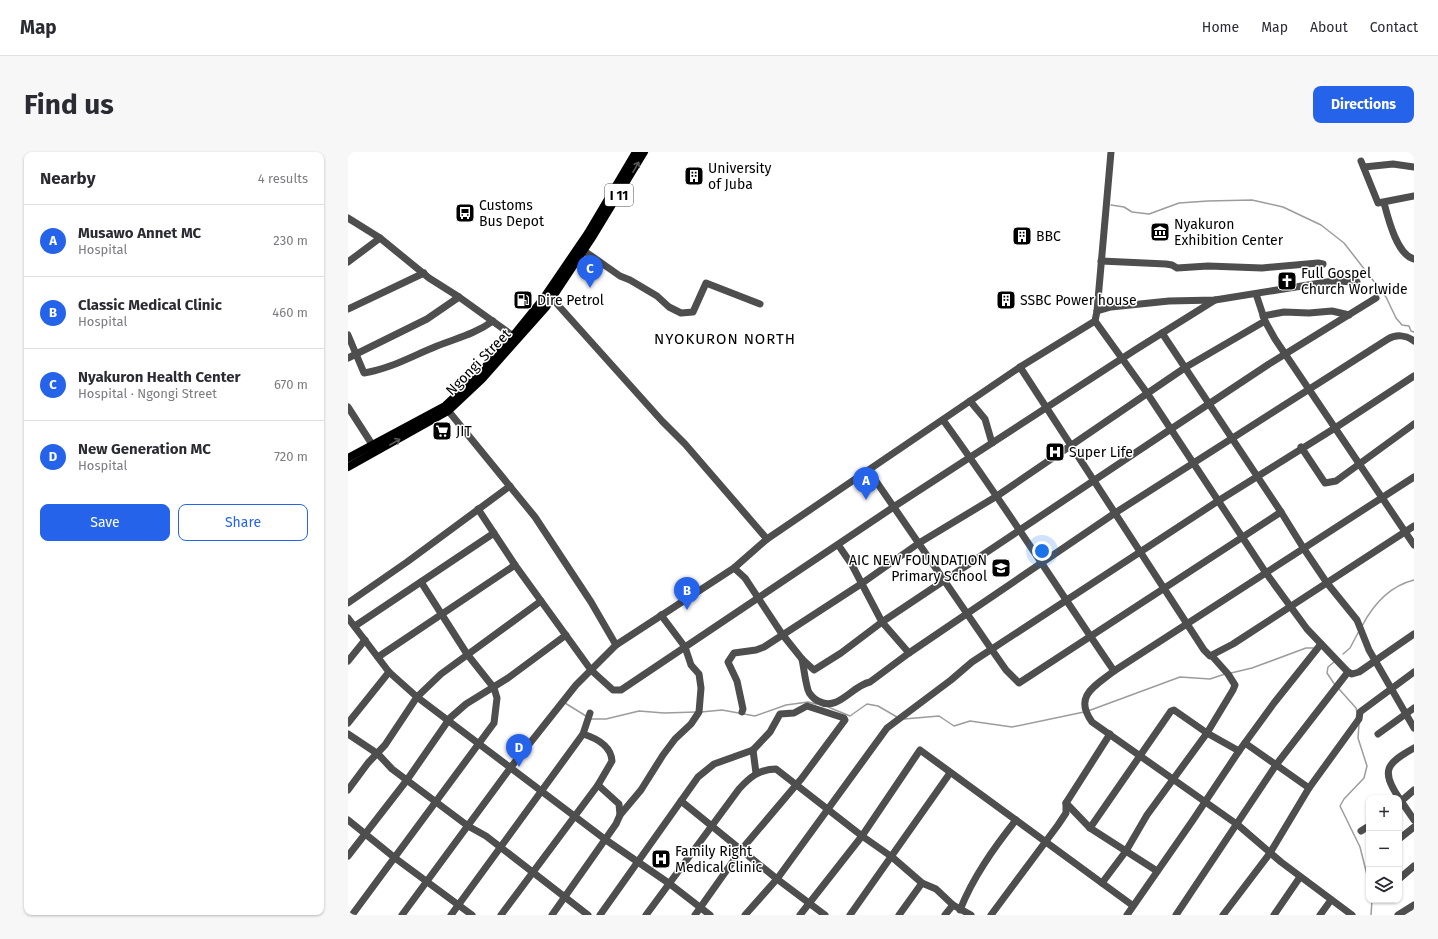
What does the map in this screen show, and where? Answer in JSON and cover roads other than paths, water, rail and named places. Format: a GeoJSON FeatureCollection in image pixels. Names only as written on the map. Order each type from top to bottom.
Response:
{"type":"FeatureCollection","features":[{"type":"Feature","properties":{"kind":"main road","name":"I 11"},"geometry":{"type":"LineString","coordinates":[[591,235],[636,152]]}},
{"type":"Feature","properties":{"kind":"main road","name":"I 11"},"geometry":{"type":"LineString","coordinates":[[591,235],[644,152]]}},
{"type":"Feature","properties":{"kind":"main road","name":"Ngongi Street"},"geometry":{"type":"LineString","coordinates":[[348,467],[375,449],[446,408],[516,338],[549,296],[591,235]]}},
{"type":"Feature","properties":{"kind":"main road","name":"Ngongi Street"},"geometry":{"type":"LineString","coordinates":[[348,458],[375,449]]}},
{"type":"Feature","properties":{"kind":"street"},"geometry":{"type":"LineString","coordinates":[[1111,152],[1095,321],[1171,429],[1266,573],[1307,629],[1348,672],[1356,674],[1414,634]]}},
{"type":"Feature","properties":{"kind":"street"},"geometry":{"type":"LineString","coordinates":[[1414,167],[1393,164],[1362,164],[1375,200],[1378,203],[1414,196]]}},
{"type":"Feature","properties":{"kind":"street"},"geometry":{"type":"LineString","coordinates":[[1384,203],[1389,221],[1401,248],[1406,256],[1414,259]]}},
{"type":"Feature","properties":{"kind":"street"},"geometry":{"type":"LineString","coordinates":[[348,218],[380,238],[424,273],[516,338]]}},
{"type":"Feature","properties":{"kind":"street"},"geometry":{"type":"LineString","coordinates":[[348,262],[380,238]]}},
{"type":"Feature","properties":{"kind":"street"},"geometry":{"type":"LineString","coordinates":[[581,249],[620,276],[630,280],[657,296],[669,307],[681,313],[692,312],[706,283],[760,304]]}},
{"type":"Feature","properties":{"kind":"street"},"geometry":{"type":"LineString","coordinates":[[1101,261],[1166,264],[1177,268],[1193,266],[1248,268],[1318,263],[1323,264]]}},
{"type":"Feature","properties":{"kind":"street"},"geometry":{"type":"LineString","coordinates":[[348,309],[424,273]]}},
{"type":"Feature","properties":{"kind":"street"},"geometry":{"type":"LineString","coordinates":[[1097,311],[1112,307],[1170,301],[1215,300],[1314,283],[1333,281],[1358,282]]}},
{"type":"Feature","properties":{"kind":"street"},"geometry":{"type":"LineString","coordinates":[[1256,294],[1264,319],[1285,354],[1414,545]]}},
{"type":"Feature","properties":{"kind":"street"},"geometry":{"type":"LineString","coordinates":[[549,296],[662,421],[685,444],[767,539]]}},
{"type":"Feature","properties":{"kind":"street"},"geometry":{"type":"LineString","coordinates":[[348,358],[427,319],[459,297]]}},
{"type":"Feature","properties":{"kind":"street"},"geometry":{"type":"LineString","coordinates":[[734,568],[745,578],[782,634],[802,659],[810,668],[817,668],[842,653],[882,622],[944,579],[981,556],[1094,479],[1285,354],[1376,298]]}},
{"type":"Feature","properties":{"kind":"street"},"geometry":{"type":"LineString","coordinates":[[478,509],[515,565],[591,670],[613,690],[621,690],[758,598],[839,546],[895,506],[1215,300]]}},
{"type":"Feature","properties":{"kind":"street"},"geometry":{"type":"LineString","coordinates":[[742,712],[743,709],[739,690],[728,662],[734,653],[756,650],[764,647],[861,584],[919,544],[996,496],[1146,393],[1264,319],[1284,312],[1309,314],[1332,311],[1349,315]]}},
{"type":"Feature","properties":{"kind":"street"},"geometry":{"type":"LineString","coordinates":[[348,335],[364,373],[374,372],[395,365],[437,346],[482,329],[493,321]]}},
{"type":"Feature","properties":{"kind":"street"},"geometry":{"type":"LineString","coordinates":[[402,915],[558,706],[616,645],[734,568],[767,539],[1020,367],[1095,321]]}},
{"type":"Feature","properties":{"kind":"street"},"geometry":{"type":"LineString","coordinates":[[1162,333],[1186,367],[1327,583],[1357,620],[1376,661],[1414,728]]}},
{"type":"Feature","properties":{"kind":"street"},"geometry":{"type":"LineString","coordinates":[[802,659],[808,691],[816,700],[830,705],[837,703],[863,684],[870,682],[1115,513],[1392,336],[1401,336],[1414,341]]}},
{"type":"Feature","properties":{"kind":"street"},"geometry":{"type":"LineString","coordinates":[[1020,367],[1204,650],[1208,655],[1212,656],[1228,674],[1235,685],[1207,733],[1147,815],[1126,851],[1102,883]]}},
{"type":"Feature","properties":{"kind":"street"},"geometry":{"type":"LineString","coordinates":[[745,915],[777,880],[888,728],[972,662],[1218,501],[1302,447],[1335,428],[1414,376]]}},
{"type":"Feature","properties":{"kind":"street"},"geometry":{"type":"LineString","coordinates":[[970,401],[985,419],[992,443]]}},
{"type":"Feature","properties":{"kind":"street"},"geometry":{"type":"LineString","coordinates":[[348,407],[375,449]]}},
{"type":"Feature","properties":{"kind":"street"},"geometry":{"type":"LineString","coordinates":[[446,408],[535,517],[592,602],[616,645]]}},
{"type":"Feature","properties":{"kind":"street"},"geometry":{"type":"LineString","coordinates":[[943,420],[970,457],[1114,671]]}},
{"type":"Feature","properties":{"kind":"street"},"geometry":{"type":"LineString","coordinates":[[1302,447],[1325,483],[1336,481],[1414,424]]}},
{"type":"Feature","properties":{"kind":"street"},"geometry":{"type":"LineString","coordinates":[[869,471],[895,506],[919,544],[1006,670],[1019,683],[1281,512]]}},
{"type":"Feature","properties":{"kind":"street"},"geometry":{"type":"LineString","coordinates":[[1352,915],[1300,877],[1238,825],[1206,801],[1092,722],[1085,712],[1084,702],[1087,693],[1114,671],[1414,477]]}},
{"type":"Feature","properties":{"kind":"street"},"geometry":{"type":"LineString","coordinates":[[348,603],[407,562],[510,486]]}},
{"type":"Feature","properties":{"kind":"street"},"geometry":{"type":"LineString","coordinates":[[1212,656],[1414,526]]}},
{"type":"Feature","properties":{"kind":"street"},"geometry":{"type":"LineString","coordinates":[[355,626],[494,533]]}},
{"type":"Feature","properties":{"kind":"street"},"geometry":{"type":"LineString","coordinates":[[839,546],[852,564],[882,622],[910,653]]}},
{"type":"Feature","properties":{"kind":"street"},"geometry":{"type":"LineString","coordinates":[[378,657],[515,565]]}},
{"type":"Feature","properties":{"kind":"street"},"geometry":{"type":"LineString","coordinates":[[353,913],[494,723],[497,698],[494,688],[468,654],[421,582]]}},
{"type":"Feature","properties":{"kind":"street"},"geometry":{"type":"LineString","coordinates":[[348,790],[368,763],[378,754],[417,697],[441,674],[541,601]]}},
{"type":"Feature","properties":{"kind":"street"},"geometry":{"type":"LineString","coordinates":[[552,915],[566,898],[606,840],[620,815],[641,790],[663,755],[675,739],[691,724],[699,712],[701,688],[699,674],[691,665],[685,647],[661,615]]}},
{"type":"Feature","properties":{"kind":"street"},"geometry":{"type":"LineString","coordinates":[[348,618],[389,672],[417,697],[575,815],[606,840],[670,884],[710,915]]}},
{"type":"Feature","properties":{"kind":"street"},"geometry":{"type":"LineString","coordinates":[[348,856],[407,780],[448,721],[466,704],[494,688],[566,635]]}},
{"type":"Feature","properties":{"kind":"street"},"geometry":{"type":"LineString","coordinates":[[348,661],[365,640]]}},
{"type":"Feature","properties":{"kind":"street"},"geometry":{"type":"LineString","coordinates":[[1130,910],[1206,801],[1239,750],[1321,644]]}},
{"type":"Feature","properties":{"kind":"street"},"geometry":{"type":"LineString","coordinates":[[348,723],[389,672]]}},
{"type":"Feature","properties":{"kind":"street"},"geometry":{"type":"LineString","coordinates":[[1176,915],[1238,825],[1276,765],[1348,672]]}},
{"type":"Feature","properties":{"kind":"street"},"geometry":{"type":"LineString","coordinates":[[1224,915],[1270,853],[1309,788],[1359,719],[1360,712],[1414,672]]}},
{"type":"Feature","properties":{"kind":"street"},"geometry":{"type":"LineString","coordinates":[[600,915],[637,861],[705,770],[714,764],[754,750],[770,732],[780,714],[794,712],[807,706],[844,718],[846,720],[797,785],[741,850],[695,915]]}},
{"type":"Feature","properties":{"kind":"street"},"geometry":{"type":"LineString","coordinates":[[1378,734],[1414,708]]}},
{"type":"Feature","properties":{"kind":"street"},"geometry":{"type":"LineString","coordinates":[[1090,828],[1173,710],[1207,733],[1239,750]]}},
{"type":"Feature","properties":{"kind":"street"},"geometry":{"type":"LineString","coordinates":[[451,915],[543,791],[583,734],[590,713]]}},
{"type":"Feature","properties":{"kind":"street"},"geometry":{"type":"LineString","coordinates":[[348,734],[378,754],[392,769],[436,803],[468,826],[486,836],[588,915]]}},
{"type":"Feature","properties":{"kind":"street"},"geometry":{"type":"LineString","coordinates":[[501,915],[598,785],[609,768],[612,761],[612,756],[609,749],[595,738],[583,734]]}},
{"type":"Feature","properties":{"kind":"street"},"geometry":{"type":"LineString","coordinates":[[991,915],[1046,843],[1066,813],[1066,803],[1110,734]]}},
{"type":"Feature","properties":{"kind":"street"},"geometry":{"type":"LineString","coordinates":[[1245,743],[1309,788]]}},
{"type":"Feature","properties":{"kind":"street"},"geometry":{"type":"LineString","coordinates":[[1396,795],[1390,785],[1389,770],[1396,759],[1414,748]]}},
{"type":"Feature","properties":{"kind":"street"},"geometry":{"type":"LineString","coordinates":[[754,750],[756,773]]}},
{"type":"Feature","properties":{"kind":"street"},"geometry":{"type":"LineString","coordinates":[[800,915],[862,836],[920,750],[950,773],[992,800],[1046,843],[1102,883],[1136,915]]}},
{"type":"Feature","properties":{"kind":"street"},"geometry":{"type":"LineString","coordinates":[[646,915],[739,789],[756,773],[776,769],[862,836],[892,857],[922,882],[936,889],[953,905],[971,915]]}},
{"type":"Feature","properties":{"kind":"street"},"geometry":{"type":"LineString","coordinates":[[850,915],[950,773]]}},
{"type":"Feature","properties":{"kind":"street"},"geometry":{"type":"LineString","coordinates":[[598,785],[619,804],[620,815]]}},
{"type":"Feature","properties":{"kind":"street"},"geometry":{"type":"LineString","coordinates":[[1402,798],[1414,790]]}},
{"type":"Feature","properties":{"kind":"street"},"geometry":{"type":"LineString","coordinates":[[681,801],[777,880],[810,902],[825,915]]}},
{"type":"Feature","properties":{"kind":"street"},"geometry":{"type":"LineString","coordinates":[[1066,803],[1090,828],[1158,871]]}},
{"type":"Feature","properties":{"kind":"street"},"geometry":{"type":"LineString","coordinates":[[1402,804],[1414,820]]}},
{"type":"Feature","properties":{"kind":"street"},"geometry":{"type":"LineString","coordinates":[[348,820],[395,858],[472,915]]}},
{"type":"Feature","properties":{"kind":"street"},"geometry":{"type":"LineString","coordinates":[[960,910],[966,893],[995,846],[1016,820]]}},
{"type":"Feature","properties":{"kind":"street"},"geometry":{"type":"LineString","coordinates":[[1402,837],[1414,827]]}},
{"type":"Feature","properties":{"kind":"street"},"geometry":{"type":"LineString","coordinates":[[1361,831],[1366,828]]}},
{"type":"Feature","properties":{"kind":"street"},"geometry":{"type":"LineString","coordinates":[[1402,876],[1414,866]]}},
{"type":"Feature","properties":{"kind":"street"},"geometry":{"type":"LineString","coordinates":[[1274,915],[1300,877]]}},
{"type":"Feature","properties":{"kind":"street"},"geometry":{"type":"LineString","coordinates":[[899,915],[922,882]]}},
{"type":"Feature","properties":{"kind":"street"},"geometry":{"type":"LineString","coordinates":[[1320,915],[1331,900]]}},
{"type":"Feature","properties":{"kind":"street"},"geometry":{"type":"LineString","coordinates":[[945,915],[953,905]]}},
{"type":"Feature","properties":{"kind":"street"},"geometry":{"type":"LineString","coordinates":[[1398,915],[1414,905]]}},
{"type":"Feature","properties":{"kind":"waterway"},"geometry":{"type":"LineString","coordinates":[[1111,205],[1124,207],[1132,212],[1149,214],[1179,203],[1208,201],[1252,200],[1283,207],[1321,225],[1344,243],[1386,297],[1396,318],[1402,325],[1409,326],[1411,331],[1414,332]]}},
{"type":"Feature","properties":{"kind":"waterway"},"geometry":{"type":"LineString","coordinates":[[1362,626],[1371,611],[1383,597],[1397,587],[1414,580]]}},
{"type":"Feature","properties":{"kind":"waterway"},"geometry":{"type":"LineString","coordinates":[[1343,654],[1350,648],[1359,631]]}},
{"type":"Feature","properties":{"kind":"waterway"},"geometry":{"type":"LineString","coordinates":[[1231,673],[1252,668],[1306,648],[1315,648]]}},
{"type":"Feature","properties":{"kind":"waterway"},"geometry":{"type":"LineString","coordinates":[[1334,662],[1328,667],[1327,673],[1335,685]]}},
{"type":"Feature","properties":{"kind":"waterway"},"geometry":{"type":"LineString","coordinates":[[1088,711],[1180,677],[1210,679],[1225,674]]}},
{"type":"Feature","properties":{"kind":"waterway"},"geometry":{"type":"LineString","coordinates":[[1339,689],[1356,708],[1357,713]]}},
{"type":"Feature","properties":{"kind":"waterway"},"geometry":{"type":"LineString","coordinates":[[701,712],[722,710],[755,716],[786,705],[808,702],[816,704]]}},
{"type":"Feature","properties":{"kind":"waterway"},"geometry":{"type":"LineString","coordinates":[[565,703],[586,716]]}},
{"type":"Feature","properties":{"kind":"waterway"},"geometry":{"type":"LineString","coordinates":[[828,707],[850,716],[867,704],[878,706],[897,717]]}},
{"type":"Feature","properties":{"kind":"waterway"},"geometry":{"type":"LineString","coordinates":[[591,719],[606,719],[639,711],[664,713],[696,712]]}},
{"type":"Feature","properties":{"kind":"waterway"},"geometry":{"type":"LineString","coordinates":[[904,719],[939,716],[954,726],[970,721],[1012,727],[1084,712]]}},
{"type":"Feature","properties":{"kind":"waterway"},"geometry":{"type":"LineString","coordinates":[[1359,724],[1358,738],[1367,766],[1364,778],[1344,799],[1340,806],[1360,847],[1366,871]]}},
{"type":"Feature","properties":{"kind":"waterway"},"geometry":{"type":"LineString","coordinates":[[1371,915],[1372,903]]}},
{"type":"Feature","properties":{"kind":"place","name":"University of Juba"},"geometry":{"type":"Point","coordinates":[694,176]}},
{"type":"Feature","properties":{"kind":"place","name":"Customs Bus Depot"},"geometry":{"type":"Point","coordinates":[465,213]}},
{"type":"Feature","properties":{"kind":"place","name":"Nyakuron Exhibition Center"},"geometry":{"type":"Point","coordinates":[1160,232]}},
{"type":"Feature","properties":{"kind":"place","name":"BBC"},"geometry":{"type":"Point","coordinates":[1022,236]}},
{"type":"Feature","properties":{"kind":"place","name":"Full Gospel Church Worlwide"},"geometry":{"type":"Point","coordinates":[1287,281]}},
{"type":"Feature","properties":{"kind":"place","name":"Nyakuron Health Center"},"geometry":{"type":"Point","coordinates":[590,288]}},
{"type":"Feature","properties":{"kind":"place","name":"Dire Petrol"},"geometry":{"type":"Point","coordinates":[523,300]}},
{"type":"Feature","properties":{"kind":"place","name":"SSBC Power house"},"geometry":{"type":"Point","coordinates":[1006,300]}},
{"type":"Feature","properties":{"kind":"place","name":"JIT"},"geometry":{"type":"Point","coordinates":[442,431]}},
{"type":"Feature","properties":{"kind":"place","name":"Super Life"},"geometry":{"type":"Point","coordinates":[1055,452]}},
{"type":"Feature","properties":{"kind":"place","name":"Musawo Annet MC"},"geometry":{"type":"Point","coordinates":[866,500]}},
{"type":"Feature","properties":{"kind":"place","name":"AIC NEW FOUNDATION Primary School"},"geometry":{"type":"Point","coordinates":[1001,568]}},
{"type":"Feature","properties":{"kind":"place","name":"Classic Medical Clinic"},"geometry":{"type":"Point","coordinates":[687,610]}},
{"type":"Feature","properties":{"kind":"place","name":"New Generation MC"},"geometry":{"type":"Point","coordinates":[519,767]}},
{"type":"Feature","properties":{"kind":"place","name":"Family Right Medical Clinic"},"geometry":{"type":"Point","coordinates":[661,859]}},
{"type":"Feature","properties":{"kind":"district","name":"NYOKURON NORTH"},"geometry":{"type":"Point","coordinates":[725,339]}}]}
